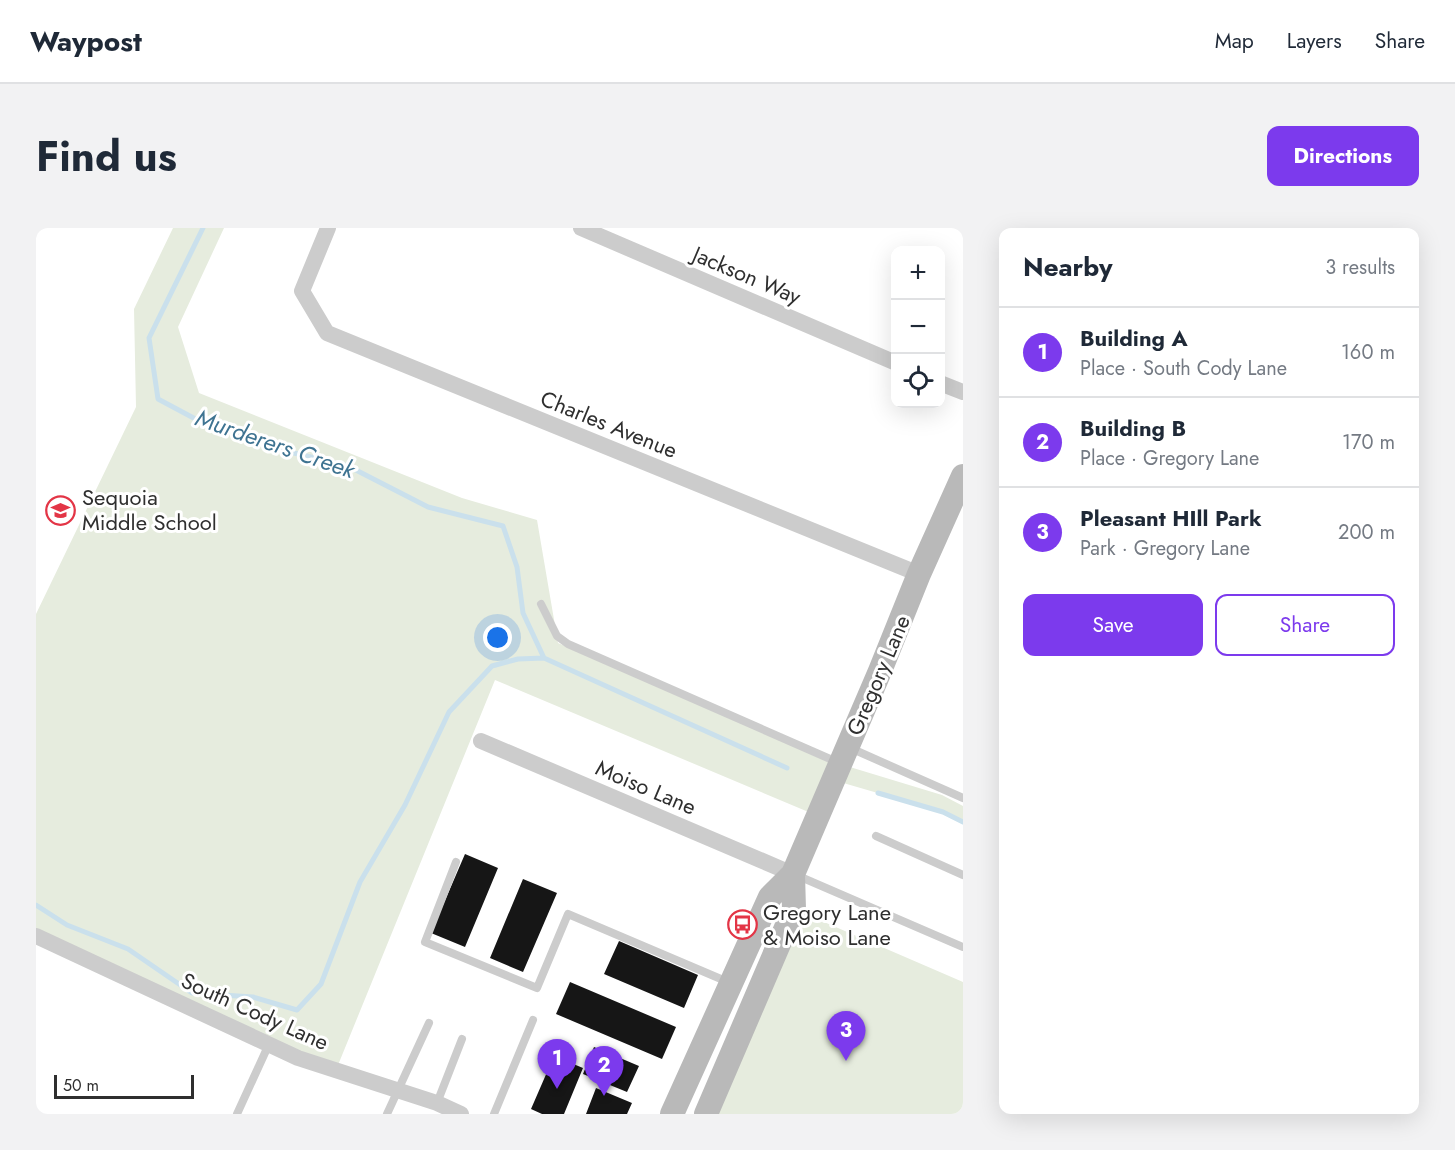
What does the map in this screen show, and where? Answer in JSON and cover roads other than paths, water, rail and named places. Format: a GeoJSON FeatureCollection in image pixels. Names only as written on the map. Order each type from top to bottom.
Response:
{"type":"FeatureCollection","features":[{"type":"Feature","properties":{"kind":"main road","name":"Gregory Lane"},"geometry":{"type":"LineString","coordinates":[[672,1114],[770,897],[793,874],[919,574],[963,476]]}},
{"type":"Feature","properties":{"kind":"main road","name":"Gregory Lane"},"geometry":{"type":"LineString","coordinates":[[706,1114],[794,909],[793,874]]}},
{"type":"Feature","properties":{"kind":"street","name":"Charles Avenue"},"geometry":{"type":"LineString","coordinates":[[328,228],[302,291],[327,333],[919,574]]}},
{"type":"Feature","properties":{"kind":"street","name":"Jackson Way"},"geometry":{"type":"LineString","coordinates":[[581,228],[891,361]]}},
{"type":"Feature","properties":{"kind":"street"},"geometry":{"type":"LineString","coordinates":[[945,385],[963,392]]}},
{"type":"Feature","properties":{"kind":"street","name":"Moiso Lane"},"geometry":{"type":"LineString","coordinates":[[481,741],[793,874]]}},
{"type":"Feature","properties":{"kind":"street","name":"South Cody Lane"},"geometry":{"type":"LineString","coordinates":[[36,936],[298,1058],[437,1103],[461,1114]]}},
{"type":"Feature","properties":{"kind":"lane"},"geometry":{"type":"LineString","coordinates":[[541,604],[557,636],[568,644],[844,755],[963,798]]}},
{"type":"Feature","properties":{"kind":"lane"},"geometry":{"type":"LineString","coordinates":[[876,836],[963,875]]}},
{"type":"Feature","properties":{"kind":"lane"},"geometry":{"type":"LineString","coordinates":[[456,862],[425,942],[537,988],[568,914],[731,983]]}},
{"type":"Feature","properties":{"kind":"lane"},"geometry":{"type":"LineString","coordinates":[[793,874],[963,947]]}},
{"type":"Feature","properties":{"kind":"lane"},"geometry":{"type":"LineString","coordinates":[[494,1114],[533,1020]]}},
{"type":"Feature","properties":{"kind":"lane"},"geometry":{"type":"LineString","coordinates":[[387,1114],[429,1023]]}},
{"type":"Feature","properties":{"kind":"lane"},"geometry":{"type":"LineString","coordinates":[[437,1103],[462,1039]]}},
{"type":"Feature","properties":{"kind":"lane"},"geometry":{"type":"LineString","coordinates":[[237,1114],[269,1044]]}},
{"type":"Feature","properties":{"kind":"waterway","name":"Murderers Creek"},"geometry":{"type":"LineString","coordinates":[[203,228],[149,338],[158,399],[203,423],[294,453],[348,466],[428,507],[503,526],[517,567],[523,613],[544,658]]}},
{"type":"Feature","properties":{"kind":"waterway"},"geometry":{"type":"LineString","coordinates":[[36,905],[67,925],[128,949],[192,993],[253,997],[297,1010],[321,984],[360,882],[405,805],[449,712],[492,666],[518,659],[544,658],[787,768]]}},
{"type":"Feature","properties":{"kind":"waterway"},"geometry":{"type":"LineString","coordinates":[[878,793],[943,812],[963,822]]}},
{"type":"Feature","properties":{"kind":"place","name":"Sequoia Middle School"},"geometry":{"type":"Point","coordinates":[61,510]}},
{"type":"Feature","properties":{"kind":"place","name":"Gregory Lane & Moiso Lane"},"geometry":{"type":"Point","coordinates":[742,925]}},
{"type":"Feature","properties":{"kind":"place","name":"Pleasant HIll Park"},"geometry":{"type":"Point","coordinates":[846,1061]}},
{"type":"Feature","properties":{"kind":"place","name":"Building A"},"geometry":{"type":"Point","coordinates":[557,1089]}},
{"type":"Feature","properties":{"kind":"place","name":"Building B"},"geometry":{"type":"Point","coordinates":[604,1096]}}]}
